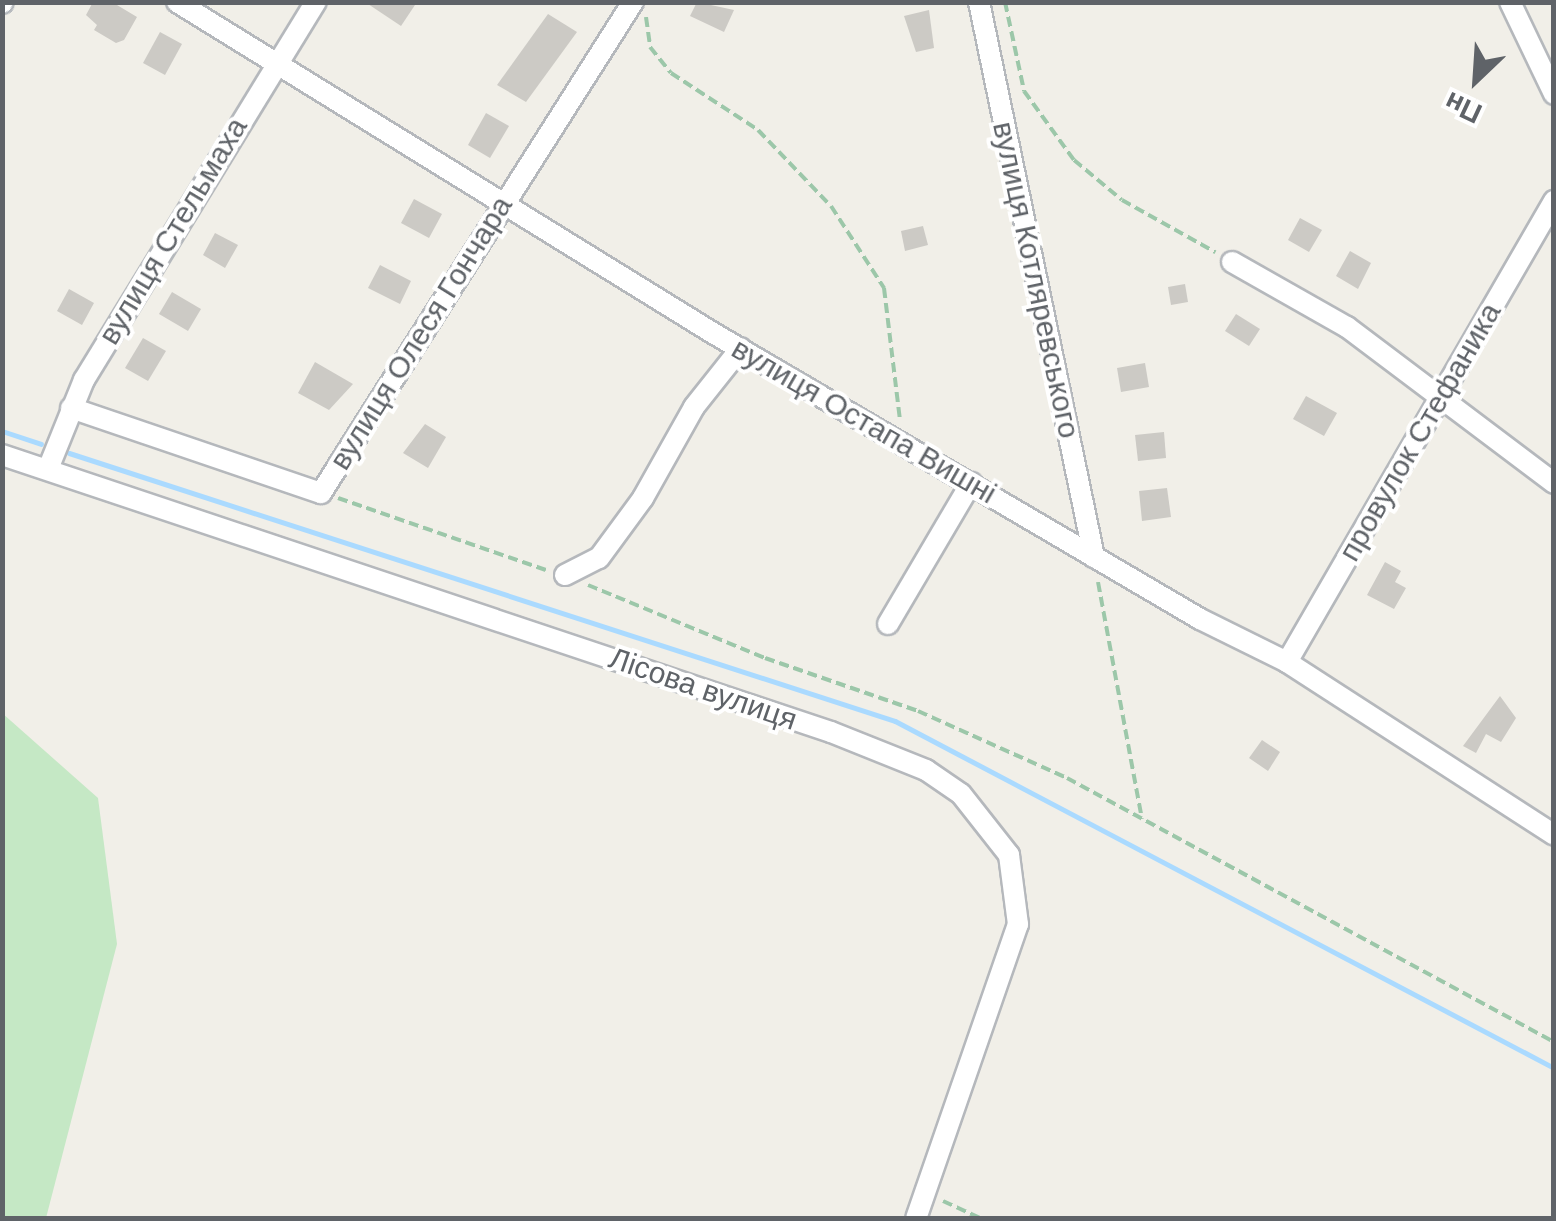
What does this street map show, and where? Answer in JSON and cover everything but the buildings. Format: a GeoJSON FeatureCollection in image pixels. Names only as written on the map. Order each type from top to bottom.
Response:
{"type":"FeatureCollection","features":[{"type":"Feature","properties":{"kind":"street","name":"вулиця Остапа Вишні"},"geometry":{"type":"LineString","coordinates":[[176,2],[504,199],[741,348],[900,437],[1094,557],[1287,662],[1554,834]]}},
{"type":"Feature","properties":{"kind":"street","name":"вулиця Стельмаха"},"geometry":{"type":"LineString","coordinates":[[48,470],[71,408],[274,64],[316,2]]}},
{"type":"Feature","properties":{"kind":"street","name":"вулиця Котляревського"},"geometry":{"type":"LineString","coordinates":[[979,2],[1094,557]]}},
{"type":"Feature","properties":{"kind":"street"},"geometry":{"type":"LineString","coordinates":[[1510,2],[1554,94]]}},
{"type":"Feature","properties":{"kind":"street","name":"вулиця Олеся Гончара"},"geometry":{"type":"LineString","coordinates":[[71,408],[321,493],[504,199],[639,6]]}},
{"type":"Feature","properties":{"kind":"street","name":"провулок Стефаника"},"geometry":{"type":"LineString","coordinates":[[1287,662],[1554,202]]}},
{"type":"Feature","properties":{"kind":"street"},"geometry":{"type":"LineString","coordinates":[[1232,262],[1347,327],[1442,396],[1469,425],[1554,483]]}},
{"type":"Feature","properties":{"kind":"street"},"geometry":{"type":"LineString","coordinates":[[564,575],[599,558],[643,498],[694,407],[741,348]]}},
{"type":"Feature","properties":{"kind":"street","name":"Лісова вулиця"},"geometry":{"type":"LineString","coordinates":[[2,454],[877,748],[961,794],[1009,855],[1018,924],[916,1218]]}},
{"type":"Feature","properties":{"kind":"street"},"geometry":{"type":"LineString","coordinates":[[888,624],[971,483]]}},
{"type":"Feature","properties":{"kind":"path"},"geometry":{"type":"LineString","coordinates":[[1006,2],[1024,91],[1074,160],[1122,200],[1232,262]]}},
{"type":"Feature","properties":{"kind":"path"},"geometry":{"type":"LineString","coordinates":[[639,6],[650,47],[671,73],[758,130],[831,206],[884,288],[900,437]]}},
{"type":"Feature","properties":{"kind":"path"},"geometry":{"type":"LineString","coordinates":[[321,493],[564,575],[765,658],[918,711],[1142,818],[1554,1042]]}},
{"type":"Feature","properties":{"kind":"path"},"geometry":{"type":"LineString","coordinates":[[1094,557],[1142,818]]}},
{"type":"Feature","properties":{"kind":"path"},"geometry":{"type":"LineString","coordinates":[[925,1193],[980,1218]]}},
{"type":"Feature","properties":{"kind":"green space"},"geometry":{"type":"Polygon","coordinates":[[[2,713],[98,798],[117,944],[46,1218],[3,1218],[2,713]]]}},
{"type":"Feature","properties":{"kind":"waterway"},"geometry":{"type":"LineString","coordinates":[[2,431],[41,444]]}},
{"type":"Feature","properties":{"kind":"waterway"},"geometry":{"type":"LineString","coordinates":[[69,453],[895,721],[1554,1068]]}}]}
